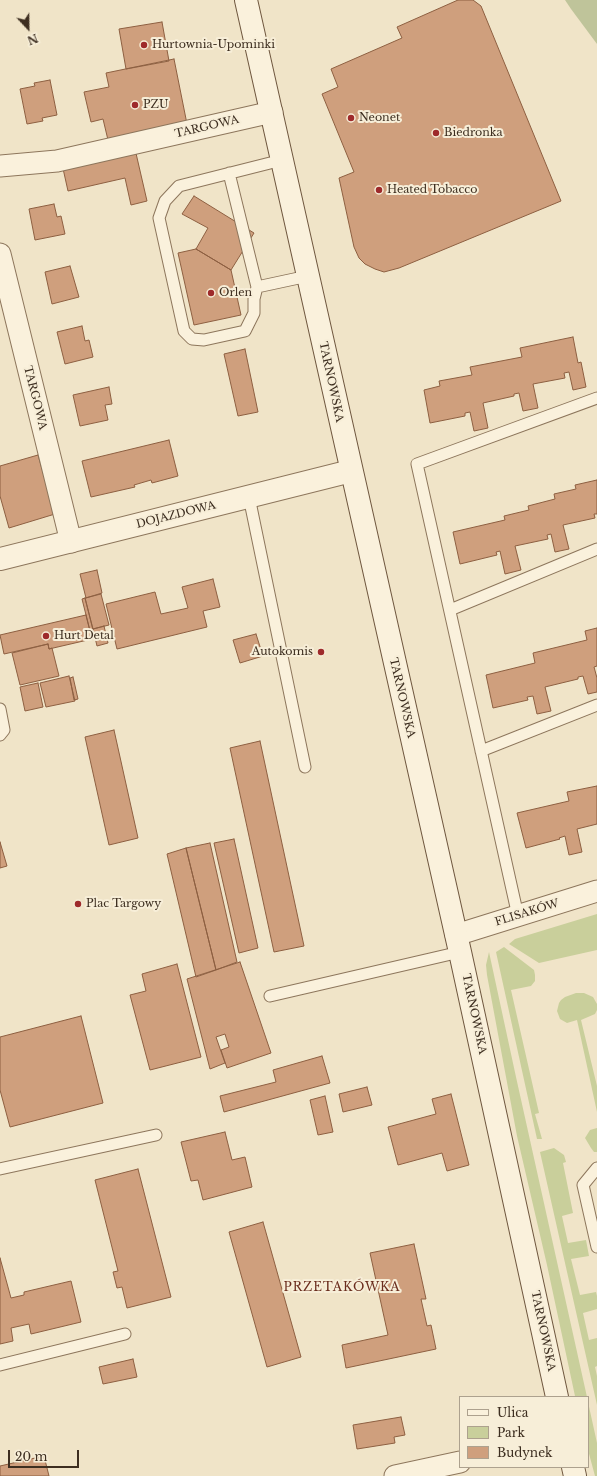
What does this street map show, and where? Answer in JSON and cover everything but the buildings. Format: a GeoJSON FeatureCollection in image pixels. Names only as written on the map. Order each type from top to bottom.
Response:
{"type":"FeatureCollection","features":[{"type":"Feature","properties":{"kind":"main road","name":"TARNOWSKA"},"geometry":{"type":"LineString","coordinates":[[246,0],[458,943],[557,1396]]}},
{"type":"Feature","properties":{"kind":"main road","name":"DOJAZDOWA"},"geometry":{"type":"LineString","coordinates":[[0,560],[351,471]]}},
{"type":"Feature","properties":{"kind":"street","name":"TARGOWA"},"geometry":{"type":"LineString","coordinates":[[0,166],[57,161],[272,112]]}},
{"type":"Feature","properties":{"kind":"street","name":"TARGOWA"},"geometry":{"type":"LineString","coordinates":[[0,254],[71,542]]}},
{"type":"Feature","properties":{"kind":"street","name":"FLISAKÓW"},"geometry":{"type":"LineString","coordinates":[[458,943],[518,916],[597,892]]}},
{"type":"Feature","properties":{"kind":"street"},"geometry":{"type":"LineString","coordinates":[[395,1476],[459,1462]]}},
{"type":"Feature","properties":{"kind":"lane"},"geometry":{"type":"LineString","coordinates":[[229,173],[257,287],[254,299],[254,313],[245,331],[204,340],[192,339],[184,331],[159,218],[165,201],[179,186],[229,173],[282,160]]}},
{"type":"Feature","properties":{"kind":"lane"},"geometry":{"type":"LineString","coordinates":[[257,287],[308,276]]}},
{"type":"Feature","properties":{"kind":"lane"},"geometry":{"type":"LineString","coordinates":[[518,916],[417,464],[597,398]]}},
{"type":"Feature","properties":{"kind":"lane"},"geometry":{"type":"LineString","coordinates":[[248,497],[306,767]]}},
{"type":"Feature","properties":{"kind":"lane"},"geometry":{"type":"LineString","coordinates":[[450,610],[597,549]]}},
{"type":"Feature","properties":{"kind":"lane"},"geometry":{"type":"LineString","coordinates":[[481,752],[597,705]]}},
{"type":"Feature","properties":{"kind":"lane"},"geometry":{"type":"LineString","coordinates":[[0,709],[4,730],[0,735]]}},
{"type":"Feature","properties":{"kind":"lane"},"geometry":{"type":"LineString","coordinates":[[270,996],[458,943]]}},
{"type":"Feature","properties":{"kind":"lane"},"geometry":{"type":"LineString","coordinates":[[0,1169],[156,1135]]}},
{"type":"Feature","properties":{"kind":"lane"},"geometry":{"type":"LineString","coordinates":[[597,1168],[583,1185],[597,1247]]}},
{"type":"Feature","properties":{"kind":"lane"},"geometry":{"type":"LineString","coordinates":[[0,1365],[126,1334]]}},
{"type":"Feature","properties":{"kind":"green space"},"geometry":{"type":"Polygon","coordinates":[[[565,0],[597,0],[597,44],[571,9],[565,0]]]}},
{"type":"Feature","properties":{"kind":"green space"},"geometry":{"type":"Polygon","coordinates":[[[597,914],[597,950],[539,963],[509,944],[515,939],[597,914]]]}},
{"type":"Feature","properties":{"kind":"green space"},"geometry":{"type":"Polygon","coordinates":[[[504,947],[534,970],[535,975],[535,981],[531,986],[511,990],[539,1113],[535,1114],[542,1139],[537,1139],[496,952],[504,947]]]}},
{"type":"Feature","properties":{"kind":"green space"},"geometry":{"type":"Polygon","coordinates":[[[489,952],[587,1396],[575,1396],[517,1136],[486,965],[489,952]]]}},
{"type":"Feature","properties":{"kind":"green space"},"geometry":{"type":"Polygon","coordinates":[[[576,993],[584,993],[593,997],[597,1004],[595,1014],[581,1020],[597,1086],[597,1112],[577,1020],[567,1023],[560,1019],[557,1011],[561,1000],[576,993]]]}},
{"type":"Feature","properties":{"kind":"green space"},"geometry":{"type":"Polygon","coordinates":[[[597,1128],[597,1152],[594,1152],[585,1138],[590,1130],[597,1128]]]}},
{"type":"Feature","properties":{"kind":"green space"},"geometry":{"type":"Polygon","coordinates":[[[554,1148],[564,1155],[566,1162],[563,1163],[573,1213],[562,1216],[568,1243],[586,1240],[589,1256],[571,1259],[580,1295],[596,1292],[597,1296],[597,1309],[583,1313],[589,1340],[597,1338],[597,1366],[595,1367],[597,1376],[597,1405],[540,1152],[554,1148]]]}},
{"type":"Feature","properties":{"kind":"green space"},"geometry":{"type":"Polygon","coordinates":[[[589,1407],[597,1443],[597,1476],[595,1476],[589,1454],[589,1407]]]}},
{"type":"Feature","properties":{"kind":"place","name":"Hurtownia-Upominki"},"geometry":{"type":"Point","coordinates":[144,45]}},
{"type":"Feature","properties":{"kind":"place","name":"PZU"},"geometry":{"type":"Point","coordinates":[135,105]}},
{"type":"Feature","properties":{"kind":"place","name":"Neonet"},"geometry":{"type":"Point","coordinates":[351,118]}},
{"type":"Feature","properties":{"kind":"place","name":"Biedronka"},"geometry":{"type":"Point","coordinates":[436,133]}},
{"type":"Feature","properties":{"kind":"place","name":"Heated Tobacco"},"geometry":{"type":"Point","coordinates":[379,190]}},
{"type":"Feature","properties":{"kind":"place","name":"Orlen"},"geometry":{"type":"Point","coordinates":[211,293]}},
{"type":"Feature","properties":{"kind":"place","name":"Hurt Detal"},"geometry":{"type":"Point","coordinates":[46,636]}},
{"type":"Feature","properties":{"kind":"place","name":"Autokomis"},"geometry":{"type":"Point","coordinates":[321,652]}},
{"type":"Feature","properties":{"kind":"place","name":"Plac Targowy"},"geometry":{"type":"Point","coordinates":[78,904]}},
{"type":"Feature","properties":{"kind":"district","name":"PRZETAKÓWKA"},"geometry":{"type":"Point","coordinates":[342,1288]}}]}
